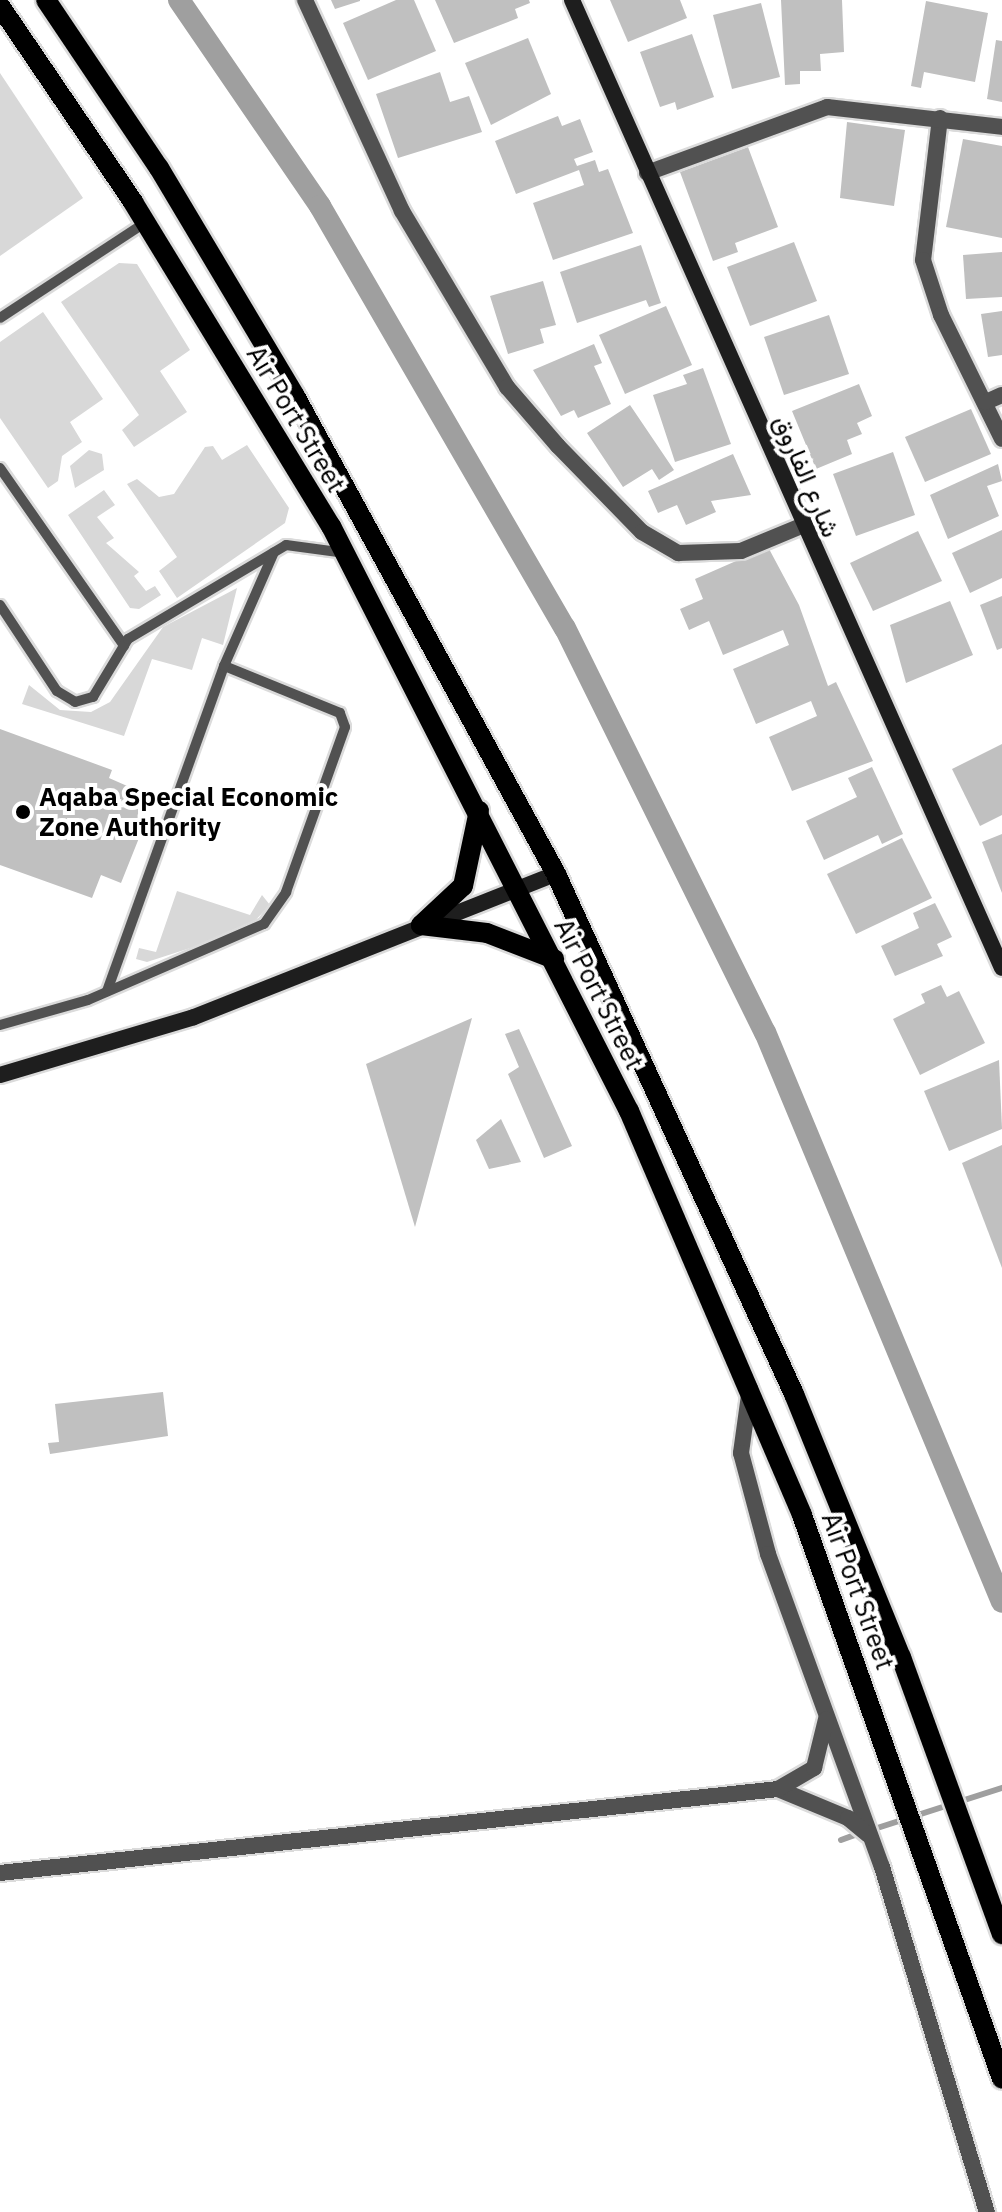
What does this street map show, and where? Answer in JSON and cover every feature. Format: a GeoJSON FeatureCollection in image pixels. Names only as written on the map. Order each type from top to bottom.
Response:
{"type":"FeatureCollection","features":[{"type":"Feature","properties":{"kind":"main road","name":"Air Port Street"},"geometry":{"type":"LineString","coordinates":[[46,0],[159,168],[295,396],[556,874],[794,1394],[901,1657],[1002,1934]]}},
{"type":"Feature","properties":{"kind":"main road","name":"شارع الفاروق"},"geometry":{"type":"LineString","coordinates":[[572,0],[801,526],[1002,968]]}},
{"type":"Feature","properties":{"kind":"main road","name":"Air Port Street"},"geometry":{"type":"LineString","coordinates":[[0,6],[146,222],[346,554],[479,811],[517,894],[554,959],[750,1387],[835,1601],[1002,2079]]}},
{"type":"Feature","properties":{"kind":"main road"},"geometry":{"type":"LineString","coordinates":[[421,925],[463,886],[479,811]]}},
{"type":"Feature","properties":{"kind":"main road"},"geometry":{"type":"LineString","coordinates":[[0,1075],[194,1017],[421,925],[517,894],[556,874]]}},
{"type":"Feature","properties":{"kind":"main road"},"geometry":{"type":"LineString","coordinates":[[421,925],[487,933],[554,959]]}},
{"type":"Feature","properties":{"kind":"street"},"geometry":{"type":"LineString","coordinates":[[305,0],[402,211],[458,312],[558,446],[642,532],[678,553],[741,551],[801,526]]}},
{"type":"Feature","properties":{"kind":"street"},"geometry":{"type":"LineString","coordinates":[[647,173],[827,107],[1002,127]]}},
{"type":"Feature","properties":{"kind":"street"},"geometry":{"type":"LineString","coordinates":[[940,118],[923,260],[941,315],[1002,439]]}},
{"type":"Feature","properties":{"kind":"street"},"geometry":{"type":"LineString","coordinates":[[986,402],[1002,395]]}},
{"type":"Feature","properties":{"kind":"street"},"geometry":{"type":"LineString","coordinates":[[750,1387],[739,1426],[747,1483],[826,1719],[871,1838],[987,2212]]}},
{"type":"Feature","properties":{"kind":"street"},"geometry":{"type":"LineString","coordinates":[[0,1873],[778,1789],[797,1785],[814,1768],[826,1719]]}},
{"type":"Feature","properties":{"kind":"street"},"geometry":{"type":"LineString","coordinates":[[778,1789],[848,1818],[871,1838]]}},
{"type":"Feature","properties":{"kind":"lane"},"geometry":{"type":"LineString","coordinates":[[0,318],[146,222]]}},
{"type":"Feature","properties":{"kind":"lane"},"geometry":{"type":"LineString","coordinates":[[0,468],[124,646]]}},
{"type":"Feature","properties":{"kind":"lane"},"geometry":{"type":"LineString","coordinates":[[0,605],[57,691],[75,702],[93,697],[124,646],[286,545],[346,554]]}},
{"type":"Feature","properties":{"kind":"lane"},"geometry":{"type":"LineString","coordinates":[[107,991],[224,666],[274,552]]}},
{"type":"Feature","properties":{"kind":"lane"},"geometry":{"type":"LineString","coordinates":[[0,1025],[107,991],[264,924],[286,892],[345,727],[340,713],[224,666]]}},
{"type":"Feature","properties":{"kind":"shaded area"},"geometry":{"type":"Polygon","coordinates":[[[0,73],[83,198],[0,256],[0,73]]]}},
{"type":"Feature","properties":{"kind":"shaded area"},"geometry":{"type":"Polygon","coordinates":[[[119,263],[137,264],[190,350],[160,371],[187,412],[134,447],[122,430],[139,415],[61,302],[119,263]]]}},
{"type":"Feature","properties":{"kind":"shaded area"},"geometry":{"type":"Polygon","coordinates":[[[43,312],[103,399],[70,422],[82,442],[62,456],[58,481],[48,488],[0,418],[0,342],[43,312]]]}},
{"type":"Feature","properties":{"kind":"shaded area"},"geometry":{"type":"Polygon","coordinates":[[[247,445],[289,508],[285,523],[177,598],[159,571],[177,557],[127,484],[137,479],[159,497],[174,494],[205,447],[213,446],[222,460],[247,445]]]}},
{"type":"Feature","properties":{"kind":"shaded area"},"geometry":{"type":"Polygon","coordinates":[[[89,450],[102,454],[104,470],[75,488],[70,466],[89,450]]]}},
{"type":"Feature","properties":{"kind":"shaded area"},"geometry":{"type":"Polygon","coordinates":[[[104,490],[115,505],[97,517],[114,538],[106,543],[139,572],[134,576],[146,591],[155,586],[161,595],[139,609],[130,608],[68,515],[104,490]]]}},
{"type":"Feature","properties":{"kind":"shaded area"},"geometry":{"type":"Polygon","coordinates":[[[237,588],[223,645],[202,638],[192,670],[152,659],[124,736],[22,704],[29,685],[60,710],[91,712],[110,702],[163,627],[237,588]]]}},
{"type":"Feature","properties":{"kind":"shaded area"},"geometry":{"type":"Polygon","coordinates":[[[177,891],[250,915],[262,895],[270,905],[246,930],[147,962],[136,959],[139,948],[156,952],[177,891]]]}},
{"type":"Feature","properties":{"kind":"building"},"geometry":{"type":"Polygon","coordinates":[[[331,0],[360,0],[360,1],[335,9],[331,0]]]}},
{"type":"Feature","properties":{"kind":"building"},"geometry":{"type":"Polygon","coordinates":[[[396,0],[414,0],[436,51],[368,80],[343,23],[396,0]]]}},
{"type":"Feature","properties":{"kind":"building"},"geometry":{"type":"Polygon","coordinates":[[[435,0],[529,0],[530,3],[515,9],[518,18],[454,43],[435,0]]]}},
{"type":"Feature","properties":{"kind":"building"},"geometry":{"type":"Polygon","coordinates":[[[610,0],[680,0],[687,18],[628,42],[610,0]]]}},
{"type":"Feature","properties":{"kind":"building"},"geometry":{"type":"Polygon","coordinates":[[[781,0],[842,0],[844,52],[820,54],[821,71],[800,71],[800,84],[785,85],[781,0]]]}},
{"type":"Feature","properties":{"kind":"building"},"geometry":{"type":"Polygon","coordinates":[[[926,1],[988,13],[975,82],[924,72],[921,88],[911,86],[926,1]]]}},
{"type":"Feature","properties":{"kind":"building"},"geometry":{"type":"Polygon","coordinates":[[[761,3],[780,77],[732,89],[713,15],[761,3]]]}},
{"type":"Feature","properties":{"kind":"building"},"geometry":{"type":"Polygon","coordinates":[[[692,34],[714,97],[677,110],[675,102],[660,107],[640,52],[692,34]]]}},
{"type":"Feature","properties":{"kind":"building"},"geometry":{"type":"Polygon","coordinates":[[[528,38],[551,94],[491,125],[465,63],[528,38]]]}},
{"type":"Feature","properties":{"kind":"building"},"geometry":{"type":"Polygon","coordinates":[[[996,40],[1002,41],[1002,102],[987,99],[996,40]]]}},
{"type":"Feature","properties":{"kind":"building"},"geometry":{"type":"Polygon","coordinates":[[[440,72],[450,102],[469,96],[482,132],[398,158],[376,94],[440,72]]]}},
{"type":"Feature","properties":{"kind":"building"},"geometry":{"type":"Polygon","coordinates":[[[558,116],[562,126],[580,119],[593,152],[574,159],[577,166],[595,160],[599,172],[608,169],[633,233],[553,260],[533,203],[584,185],[579,170],[516,194],[495,141],[558,116]]]}},
{"type":"Feature","properties":{"kind":"building"},"geometry":{"type":"Polygon","coordinates":[[[847,122],[905,130],[894,206],[840,198],[847,122]]]}},
{"type":"Feature","properties":{"kind":"building"},"geometry":{"type":"Polygon","coordinates":[[[963,139],[1002,146],[1002,238],[946,227],[963,139]]]}},
{"type":"Feature","properties":{"kind":"building"},"geometry":{"type":"Polygon","coordinates":[[[748,147],[778,227],[735,243],[738,252],[713,261],[680,172],[748,147]]]}},
{"type":"Feature","properties":{"kind":"building"},"geometry":{"type":"Polygon","coordinates":[[[794,242],[817,301],[750,326],[727,267],[794,242]]]}},
{"type":"Feature","properties":{"kind":"building"},"geometry":{"type":"Polygon","coordinates":[[[641,245],[661,303],[649,307],[646,300],[577,323],[560,272],[641,245]]]}},
{"type":"Feature","properties":{"kind":"building"},"geometry":{"type":"Polygon","coordinates":[[[1002,252],[1002,297],[966,299],[963,255],[1002,252]]]}},
{"type":"Feature","properties":{"kind":"building"},"geometry":{"type":"Polygon","coordinates":[[[543,281],[556,325],[540,329],[544,343],[508,354],[490,296],[543,281]]]}},
{"type":"Feature","properties":{"kind":"building"},"geometry":{"type":"Polygon","coordinates":[[[666,306],[692,365],[625,394],[599,335],[666,306]]]}},
{"type":"Feature","properties":{"kind":"building"},"geometry":{"type":"Polygon","coordinates":[[[1002,311],[1002,355],[988,357],[981,314],[1002,311]]]}},
{"type":"Feature","properties":{"kind":"building"},"geometry":{"type":"Polygon","coordinates":[[[829,315],[849,374],[784,395],[764,337],[829,315]]]}},
{"type":"Feature","properties":{"kind":"building"},"geometry":{"type":"Polygon","coordinates":[[[594,344],[602,363],[594,366],[611,404],[578,418],[574,410],[561,416],[533,370],[594,344]]]}},
{"type":"Feature","properties":{"kind":"building"},"geometry":{"type":"Polygon","coordinates":[[[703,368],[731,444],[675,462],[653,395],[687,384],[683,375],[703,368]]]}},
{"type":"Feature","properties":{"kind":"building"},"geometry":{"type":"Polygon","coordinates":[[[859,384],[872,416],[857,423],[862,434],[847,440],[852,454],[816,469],[792,411],[859,384]]]}},
{"type":"Feature","properties":{"kind":"building"},"geometry":{"type":"Polygon","coordinates":[[[630,405],[674,470],[659,480],[652,469],[623,487],[587,433],[630,405]]]}},
{"type":"Feature","properties":{"kind":"building"},"geometry":{"type":"Polygon","coordinates":[[[971,409],[991,454],[925,482],[905,437],[971,409]]]}},
{"type":"Feature","properties":{"kind":"building"},"geometry":{"type":"Polygon","coordinates":[[[893,452],[915,515],[856,536],[833,474],[893,452]]]}},
{"type":"Feature","properties":{"kind":"building"},"geometry":{"type":"Polygon","coordinates":[[[733,454],[751,495],[711,501],[716,512],[686,525],[677,505],[658,513],[648,491],[733,454]]]}},
{"type":"Feature","properties":{"kind":"building"},"geometry":{"type":"Polygon","coordinates":[[[998,464],[1002,481],[987,486],[999,516],[948,539],[930,495],[998,464]]]}},
{"type":"Feature","properties":{"kind":"building"},"geometry":{"type":"Polygon","coordinates":[[[1002,530],[1002,578],[970,593],[952,553],[1002,530]]]}},
{"type":"Feature","properties":{"kind":"building"},"geometry":{"type":"Polygon","coordinates":[[[918,531],[942,581],[873,611],[850,563],[918,531]]]}},
{"type":"Feature","properties":{"kind":"building"},"geometry":{"type":"Polygon","coordinates":[[[768,547],[799,605],[828,686],[836,682],[873,761],[792,791],[769,737],[817,716],[811,701],[756,724],[733,669],[789,645],[783,630],[723,655],[709,621],[689,630],[680,609],[703,599],[695,579],[768,547]]]}},
{"type":"Feature","properties":{"kind":"building"},"geometry":{"type":"Polygon","coordinates":[[[1002,596],[1002,648],[997,650],[980,605],[1002,596]]]}},
{"type":"Feature","properties":{"kind":"building"},"geometry":{"type":"Polygon","coordinates":[[[950,601],[973,655],[906,683],[890,625],[950,601]]]}},
{"type":"Feature","properties":{"kind":"building"},"geometry":{"type":"Polygon","coordinates":[[[0,729],[112,770],[109,778],[134,789],[128,801],[151,808],[121,883],[101,875],[92,898],[0,865],[0,729]]]}},
{"type":"Feature","properties":{"kind":"building"},"geometry":{"type":"Polygon","coordinates":[[[1002,744],[1002,815],[980,826],[952,769],[1002,744]]]}},
{"type":"Feature","properties":{"kind":"building"},"geometry":{"type":"Polygon","coordinates":[[[872,767],[903,834],[882,844],[878,835],[824,860],[806,821],[857,797],[848,778],[872,767]]]}},
{"type":"Feature","properties":{"kind":"building"},"geometry":{"type":"Polygon","coordinates":[[[1002,834],[1002,893],[982,842],[1002,834]]]}},
{"type":"Feature","properties":{"kind":"building"},"geometry":{"type":"Polygon","coordinates":[[[902,838],[932,898],[856,934],[827,874],[902,838]]]}},
{"type":"Feature","properties":{"kind":"building"},"geometry":{"type":"Polygon","coordinates":[[[935,903],[952,937],[937,944],[943,956],[895,976],[881,946],[919,928],[913,913],[935,903]]]}},
{"type":"Feature","properties":{"kind":"building"},"geometry":{"type":"Polygon","coordinates":[[[941,985],[947,997],[959,991],[985,1043],[920,1075],[893,1019],[925,1003],[921,994],[941,985]]]}},
{"type":"Feature","properties":{"kind":"building"},"geometry":{"type":"Polygon","coordinates":[[[472,1018],[415,1227],[366,1064],[472,1018]]]}},
{"type":"Feature","properties":{"kind":"building"},"geometry":{"type":"Polygon","coordinates":[[[519,1029],[572,1146],[544,1158],[508,1074],[519,1067],[505,1034],[519,1029]]]}},
{"type":"Feature","properties":{"kind":"building"},"geometry":{"type":"Polygon","coordinates":[[[999,1060],[1002,1129],[949,1151],[924,1091],[999,1060]]]}},
{"type":"Feature","properties":{"kind":"building"},"geometry":{"type":"Polygon","coordinates":[[[501,1119],[521,1162],[489,1169],[476,1140],[501,1119]]]}},
{"type":"Feature","properties":{"kind":"building"},"geometry":{"type":"Polygon","coordinates":[[[1002,1145],[1002,1268],[962,1163],[1002,1145]]]}},
{"type":"Feature","properties":{"kind":"building"},"geometry":{"type":"Polygon","coordinates":[[[163,1392],[168,1436],[50,1454],[48,1443],[59,1442],[55,1404],[163,1392]]]}},
{"type":"Feature","properties":{"kind":"waterway"},"geometry":{"type":"LineString","coordinates":[[179,0],[320,206],[565,628],[765,1032],[1002,1602]]}},
{"type":"Feature","properties":{"kind":"waterway"},"geometry":{"type":"LineString","coordinates":[[871,1830],[1002,1788]]}},
{"type":"Feature","properties":{"kind":"waterway"},"geometry":{"type":"LineString","coordinates":[[841,1840],[860,1833]]}},
{"type":"Feature","properties":{"kind":"place","name":"Aqaba Special Economic Zone Authority"},"geometry":{"type":"Point","coordinates":[23,812]}}]}
